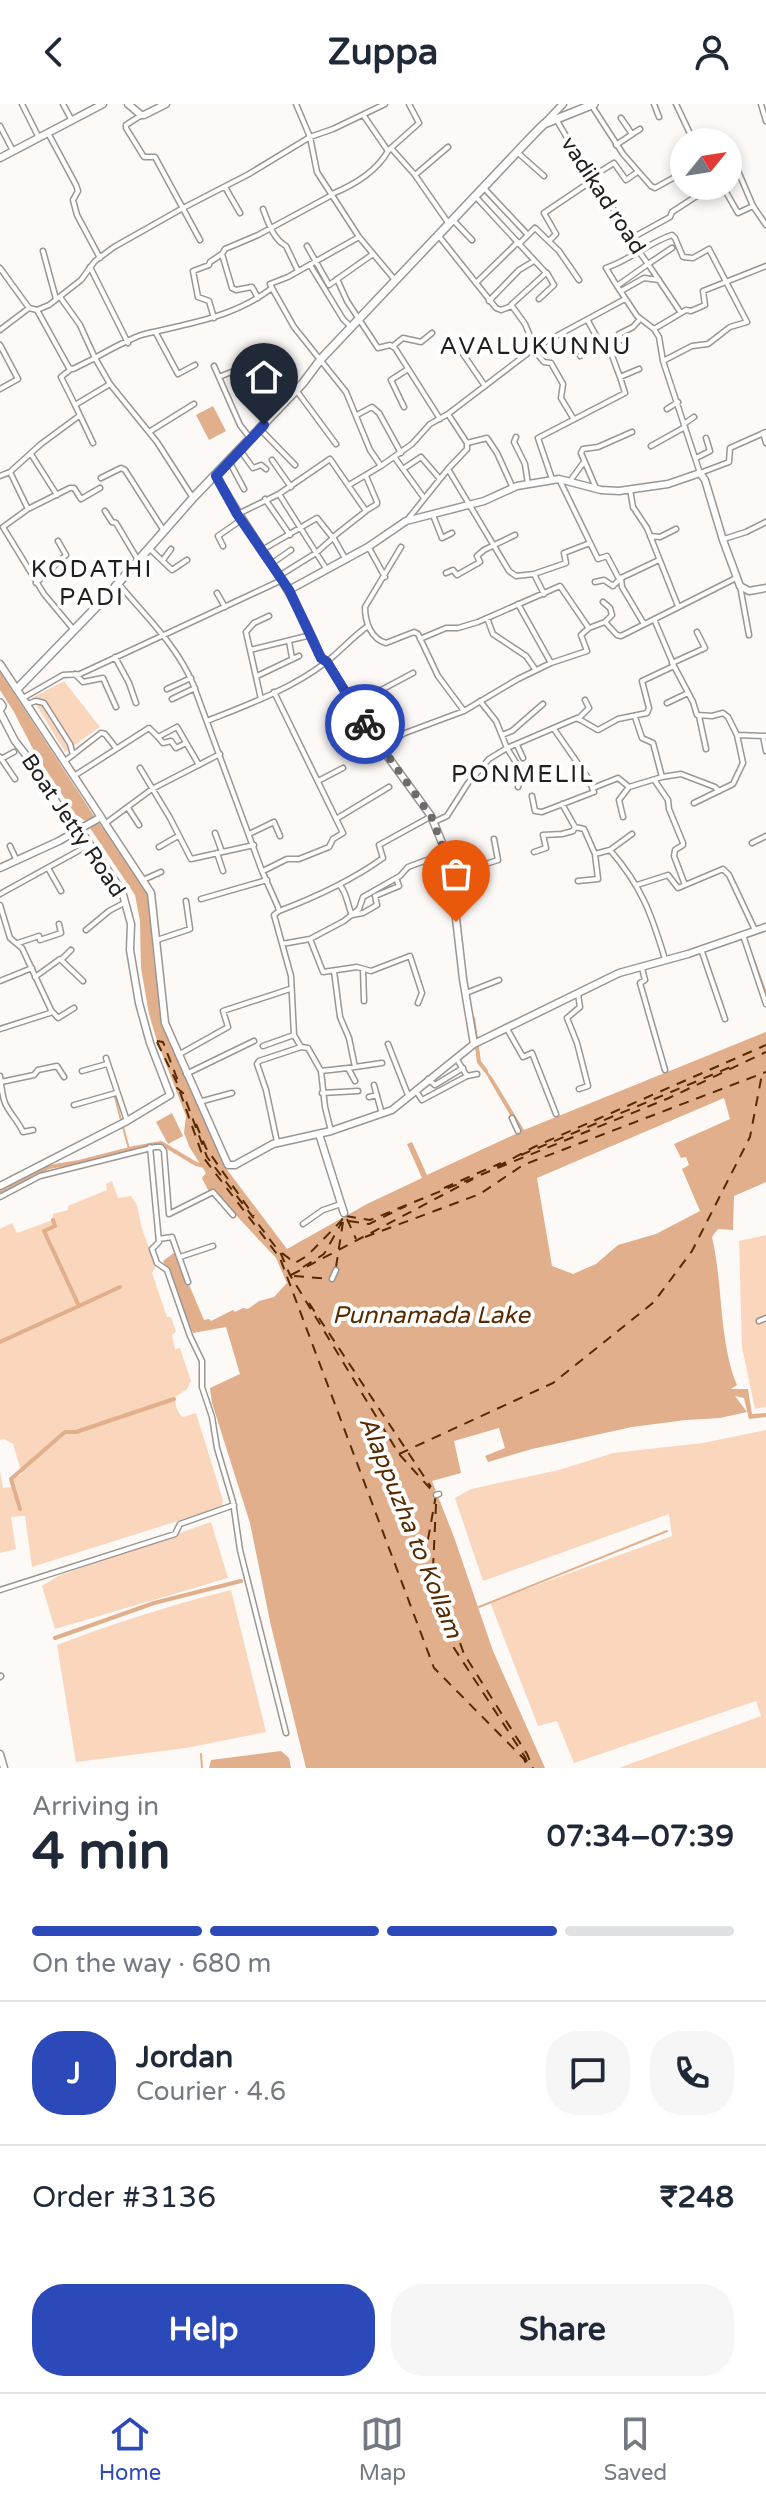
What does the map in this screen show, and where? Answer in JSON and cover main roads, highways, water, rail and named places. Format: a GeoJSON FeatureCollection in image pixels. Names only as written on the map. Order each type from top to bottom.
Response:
{"type":"FeatureCollection","features":[{"type":"Feature","properties":{"kind":"main road"},"geometry":{"type":"LineString","coordinates":[[0,158],[103,104]]}},
{"type":"Feature","properties":{"kind":"main road"},"geometry":{"type":"LineString","coordinates":[[128,104],[141,115],[166,104]]}},
{"type":"Feature","properties":{"kind":"main road"},"geometry":{"type":"LineString","coordinates":[[17,689],[75,630],[321,359],[563,104]]}},
{"type":"Feature","properties":{"kind":"main road"},"geometry":{"type":"LineString","coordinates":[[544,124],[593,105]]}},
{"type":"Feature","properties":{"kind":"main road"},"geometry":{"type":"LineString","coordinates":[[289,590],[346,560],[406,521],[469,505],[513,488],[556,479],[610,491],[668,484],[700,473],[740,586],[745,591],[766,588]]}},
{"type":"Feature","properties":{"kind":"main road"},"geometry":{"type":"LineString","coordinates":[[216,476],[239,517],[289,590],[321,658],[327,662],[380,746],[433,819],[451,875],[466,993],[476,1043]]}},
{"type":"Feature","properties":{"kind":"main road"},"geometry":{"type":"LineString","coordinates":[[0,664],[151,893],[165,1023],[227,1164],[235,1165],[277,1142],[331,1131],[399,1106],[428,1079],[476,1043],[619,973],[766,927]]}},
{"type":"Feature","properties":{"kind":"main road","name":"Boat Jetty Road"},"geometry":{"type":"LineString","coordinates":[[0,706],[19,744],[122,891],[131,924],[130,950],[137,993],[150,1043],[170,1095],[127,1121],[0,1186]]}},
{"type":"Feature","properties":{"kind":"main road"},"geometry":{"type":"LineString","coordinates":[[0,868],[103,820]]}},
{"type":"Feature","properties":{"kind":"main road"},"geometry":{"type":"LineString","coordinates":[[319,1134],[344,1213]]}},
{"type":"Feature","properties":{"kind":"main road"},"geometry":{"type":"LineString","coordinates":[[0,1754],[4,1768]]}},
{"type":"Feature","properties":{"kind":"water"},"geometry":{"type":"Polygon","coordinates":[[[213,406],[226,431],[209,440],[196,415],[213,406]]]}},
{"type":"Feature","properties":{"kind":"water"},"geometry":{"type":"Polygon","coordinates":[[[0,672],[94,816],[96,824],[92,818],[85,821],[75,814],[35,753],[0,690],[0,672]]]}},
{"type":"Feature","properties":{"kind":"water","name":"Punnamada Lake"},"geometry":{"type":"Polygon","coordinates":[[[99,823],[123,854],[148,896],[164,1024],[225,1167],[287,1249],[367,1204],[422,1178],[407,1144],[412,1142],[427,1175],[520,1132],[479,1062],[492,1077],[524,1130],[766,1032],[766,1182],[734,1196],[733,1230],[718,1229],[712,1237],[727,1351],[737,1385],[731,1389],[748,1389],[752,1414],[766,1413],[766,1417],[749,1419],[744,1398],[735,1396],[747,1412],[720,1418],[632,1427],[488,1462],[485,1456],[505,1448],[499,1428],[454,1441],[461,1473],[432,1481],[493,1651],[545,1768],[306,1768],[271,1626],[250,1523],[212,1403],[210,1388],[240,1374],[226,1327],[193,1333],[163,1261],[175,1252],[204,1320],[211,1321],[233,1310],[248,1309],[259,1301],[274,1297],[287,1283],[276,1258],[218,1196],[209,1192],[202,1178],[206,1173],[184,1133],[186,1116],[149,1014],[141,968],[140,921],[135,895],[90,828],[99,823]],[[724,1098],[537,1178],[552,1266],[573,1274],[596,1264],[618,1245],[656,1234],[700,1211],[682,1169],[689,1165],[686,1157],[681,1158],[674,1144],[730,1119],[724,1098]]]}},
{"type":"Feature","properties":{"kind":"water"},"geometry":{"type":"Polygon","coordinates":[[[172,1113],[183,1136],[168,1144],[156,1122],[172,1113]]]}},
{"type":"Feature","properties":{"kind":"water"},"geometry":{"type":"Polygon","coordinates":[[[281,1751],[289,1758],[291,1768],[209,1768],[211,1760],[281,1751]]]}},
{"type":"Feature","properties":{"kind":"waterway"},"geometry":{"type":"LineString","coordinates":[[751,952],[766,993]]}},
{"type":"Feature","properties":{"kind":"waterway"},"geometry":{"type":"LineString","coordinates":[[473,1018],[479,1062],[486,1071]]}},
{"type":"Feature","properties":{"kind":"waterway"},"geometry":{"type":"LineString","coordinates":[[115,1097],[121,1120]]}},
{"type":"Feature","properties":{"kind":"waterway"},"geometry":{"type":"LineString","coordinates":[[123,1127],[129,1149]]}},
{"type":"Feature","properties":{"kind":"waterway"},"geometry":{"type":"LineString","coordinates":[[0,1193],[49,1167],[161,1143],[205,1166]]}},
{"type":"Feature","properties":{"kind":"waterway"},"geometry":{"type":"LineString","coordinates":[[53,1220],[55,1226],[44,1231],[79,1306],[120,1287]]}},
{"type":"Feature","properties":{"kind":"waterway"},"geometry":{"type":"LineString","coordinates":[[0,1342],[79,1306]]}},
{"type":"Feature","properties":{"kind":"waterway"},"geometry":{"type":"LineString","coordinates":[[20,1509],[11,1479],[65,1432],[76,1432],[174,1399]]}},
{"type":"Feature","properties":{"kind":"waterway"},"geometry":{"type":"LineString","coordinates":[[479,1607],[667,1531]]}},
{"type":"Feature","properties":{"kind":"waterway"},"geometry":{"type":"LineString","coordinates":[[55,1638],[154,1603],[241,1581]]}},
{"type":"Feature","properties":{"kind":"waterway"},"geometry":{"type":"LineString","coordinates":[[201,1754],[202,1768]]}},
{"type":"Feature","properties":{"kind":"district","name":"AVALUKUNNU"},"geometry":{"type":"Point","coordinates":[536,346]}},
{"type":"Feature","properties":{"kind":"district","name":"KODATHI PADI"},"geometry":{"type":"Point","coordinates":[92,583]}},
{"type":"Feature","properties":{"kind":"district","name":"PONMELIL"},"geometry":{"type":"Point","coordinates":[523,774]}},
{"type":"Feature","properties":{"kind":"water label","name":"Alappuzha to Kollam"},"geometry":{"type":"Point","coordinates":[411,1527]}}]}
